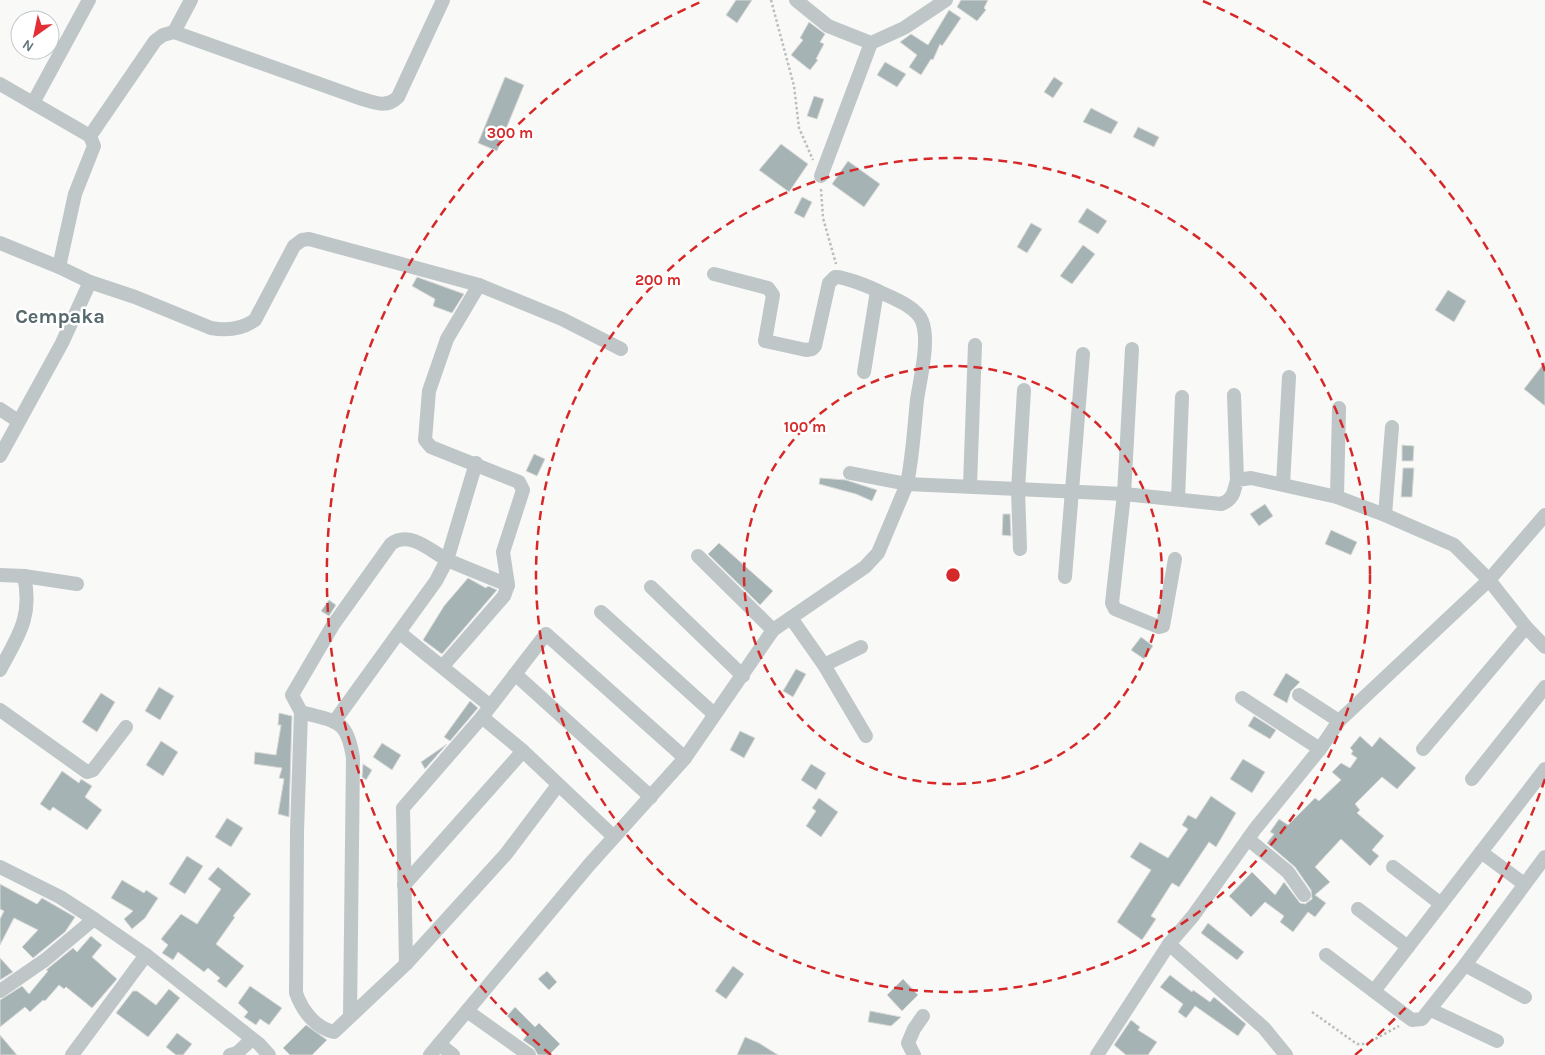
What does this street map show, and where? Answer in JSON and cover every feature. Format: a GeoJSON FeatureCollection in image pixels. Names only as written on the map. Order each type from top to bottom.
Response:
{"type":"FeatureCollection","features":[{"type":"Feature","properties":{"kind":"street"},"geometry":{"type":"LineString","coordinates":[[33,103],[89,0]]}},
{"type":"Feature","properties":{"kind":"street"},"geometry":{"type":"LineString","coordinates":[[174,32],[191,0]]}},
{"type":"Feature","properties":{"kind":"street"},"geometry":{"type":"LineString","coordinates":[[90,136],[155,41],[163,35],[174,32],[359,98],[386,104],[398,97],[443,0]]}},
{"type":"Feature","properties":{"kind":"street"},"geometry":{"type":"LineString","coordinates":[[796,0],[828,26],[871,43]]}},
{"type":"Feature","properties":{"kind":"street"},"geometry":{"type":"LineString","coordinates":[[821,176],[871,43],[904,28],[946,0]]}},
{"type":"Feature","properties":{"kind":"street"},"geometry":{"type":"LineString","coordinates":[[0,84],[90,136],[94,146],[76,194],[59,266]]}},
{"type":"Feature","properties":{"kind":"street"},"geometry":{"type":"LineString","coordinates":[[0,243],[59,266],[90,282],[135,297],[211,328],[222,330],[245,327],[255,320],[294,246],[302,240],[315,241],[479,285],[562,319],[621,349]]}},
{"type":"Feature","properties":{"kind":"street"},"geometry":{"type":"LineString","coordinates":[[453,1055],[434,1050],[614,837],[685,758],[774,630],[865,567],[878,553],[907,484],[914,446],[924,334],[922,321],[917,313],[877,290],[835,277],[830,283],[815,346],[812,349],[806,350],[765,341],[773,295],[768,288],[714,274]]}},
{"type":"Feature","properties":{"kind":"street"},"geometry":{"type":"LineString","coordinates":[[0,456],[53,360],[90,282]]}},
{"type":"Feature","properties":{"kind":"street"},"geometry":{"type":"LineString","coordinates":[[443,666],[504,596],[508,585],[503,552],[523,490],[523,486],[519,482],[476,463],[431,447],[424,436],[429,391],[447,339],[479,285]]}},
{"type":"Feature","properties":{"kind":"street"},"geometry":{"type":"LineString","coordinates":[[864,372],[877,290]]}},
{"type":"Feature","properties":{"kind":"street"},"geometry":{"type":"LineString","coordinates":[[970,486],[975,345]]}},
{"type":"Feature","properties":{"kind":"street"},"geometry":{"type":"LineString","coordinates":[[1132,350],[1124,494],[1112,603],[1114,609],[1159,627],[1163,626],[1175,559]]}},
{"type":"Feature","properties":{"kind":"street"},"geometry":{"type":"LineString","coordinates":[[1065,577],[1083,354]]}},
{"type":"Feature","properties":{"kind":"street"},"geometry":{"type":"LineString","coordinates":[[1283,484],[1289,377]]}},
{"type":"Feature","properties":{"kind":"street"},"geometry":{"type":"LineString","coordinates":[[1020,550],[1018,490],[1024,390]]}},
{"type":"Feature","properties":{"kind":"street"},"geometry":{"type":"LineString","coordinates":[[850,473],[907,484],[1124,494],[1220,504],[1228,502],[1234,494],[1236,480],[1234,395]]}},
{"type":"Feature","properties":{"kind":"street"},"geometry":{"type":"LineString","coordinates":[[1178,499],[1182,397]]}},
{"type":"Feature","properties":{"kind":"street"},"geometry":{"type":"LineString","coordinates":[[1337,497],[1339,408]]}},
{"type":"Feature","properties":{"kind":"street"},"geometry":{"type":"LineString","coordinates":[[0,409],[18,421]]}},
{"type":"Feature","properties":{"kind":"street"},"geometry":{"type":"LineString","coordinates":[[1385,515],[1392,427]]}},
{"type":"Feature","properties":{"kind":"street"},"geometry":{"type":"LineString","coordinates":[[334,722],[436,581],[446,560],[476,463]]}},
{"type":"Feature","properties":{"kind":"street"},"geometry":{"type":"LineString","coordinates":[[1236,480],[1251,478],[1337,497],[1385,515],[1454,545],[1489,580],[1526,627],[1545,647]]}},
{"type":"Feature","properties":{"kind":"street"},"geometry":{"type":"LineString","coordinates":[[1097,1055],[1170,944],[1194,916],[1248,839],[1320,749],[1339,721],[1489,580],[1545,515]]}},
{"type":"Feature","properties":{"kind":"street"},"geometry":{"type":"LineString","coordinates":[[508,585],[446,560],[412,539],[400,538],[391,544],[333,625],[292,695],[301,712],[297,832],[296,993],[304,1011],[323,1030],[334,1032],[406,964],[506,854],[558,785]]}},
{"type":"Feature","properties":{"kind":"street"},"geometry":{"type":"LineString","coordinates":[[698,556],[774,630]]}},
{"type":"Feature","properties":{"kind":"street"},"geometry":{"type":"LineString","coordinates":[[0,575],[24,576],[77,584]]}},
{"type":"Feature","properties":{"kind":"street"},"geometry":{"type":"LineString","coordinates":[[0,670],[19,638],[27,612],[24,576]]}},
{"type":"Feature","properties":{"kind":"street"},"geometry":{"type":"LineString","coordinates":[[651,587],[743,676]]}},
{"type":"Feature","properties":{"kind":"street"},"geometry":{"type":"LineString","coordinates":[[601,612],[714,714]]}},
{"type":"Feature","properties":{"kind":"street"},"geometry":{"type":"LineString","coordinates":[[791,618],[824,665],[866,736]]}},
{"type":"Feature","properties":{"kind":"street"},"geometry":{"type":"LineString","coordinates":[[1423,749],[1526,627]]}},
{"type":"Feature","properties":{"kind":"street"},"geometry":{"type":"LineString","coordinates":[[400,633],[443,666],[523,751],[614,837]]}},
{"type":"Feature","properties":{"kind":"street"},"geometry":{"type":"LineString","coordinates":[[406,964],[404,808],[546,634],[685,758]]}},
{"type":"Feature","properties":{"kind":"street"},"geometry":{"type":"LineString","coordinates":[[824,665],[861,647]]}},
{"type":"Feature","properties":{"kind":"street"},"geometry":{"type":"LineString","coordinates":[[515,674],[651,797]]}},
{"type":"Feature","properties":{"kind":"street"},"geometry":{"type":"LineString","coordinates":[[1472,779],[1545,687]]}},
{"type":"Feature","properties":{"kind":"street"},"geometry":{"type":"LineString","coordinates":[[1299,695],[1339,721]]}},
{"type":"Feature","properties":{"kind":"street"},"geometry":{"type":"LineString","coordinates":[[1242,698],[1320,749]]}},
{"type":"Feature","properties":{"kind":"street"},"geometry":{"type":"LineString","coordinates":[[0,710],[88,772],[93,770],[126,727]]}},
{"type":"Feature","properties":{"kind":"street"},"geometry":{"type":"LineString","coordinates":[[301,712],[334,722],[344,728],[350,736],[353,758],[350,1016]]}},
{"type":"Feature","properties":{"kind":"street"},"geometry":{"type":"LineString","coordinates":[[404,885],[523,751]]}},
{"type":"Feature","properties":{"kind":"street"},"geometry":{"type":"LineString","coordinates":[[1374,991],[1545,769]]}},
{"type":"Feature","properties":{"kind":"street"},"geometry":{"type":"LineString","coordinates":[[1248,839],[1288,872],[1304,895]]}},
{"type":"Feature","properties":{"kind":"street"},"geometry":{"type":"LineString","coordinates":[[1481,852],[1524,884]]}},
{"type":"Feature","properties":{"kind":"street"},"geometry":{"type":"LineString","coordinates":[[1326,955],[1412,1020],[1422,1019],[1431,1010],[1545,857]]}},
{"type":"Feature","properties":{"kind":"street"},"geometry":{"type":"LineString","coordinates":[[0,867],[60,897],[146,955],[252,1039],[269,1055]]}},
{"type":"Feature","properties":{"kind":"street"},"geometry":{"type":"LineString","coordinates":[[1393,867],[1441,904]]}},
{"type":"Feature","properties":{"kind":"street"},"geometry":{"type":"LineString","coordinates":[[1358,909],[1408,947]]}},
{"type":"Feature","properties":{"kind":"street"},"geometry":{"type":"LineString","coordinates":[[0,991],[44,960],[94,919]]}},
{"type":"Feature","properties":{"kind":"street"},"geometry":{"type":"LineString","coordinates":[[1170,944],[1264,1028],[1286,1055]]}},
{"type":"Feature","properties":{"kind":"street"},"geometry":{"type":"LineString","coordinates":[[72,1055],[146,955]]}},
{"type":"Feature","properties":{"kind":"street"},"geometry":{"type":"LineString","coordinates":[[1465,965],[1525,997]]}},
{"type":"Feature","properties":{"kind":"street"},"geometry":{"type":"LineString","coordinates":[[1431,1010],[1497,1041]]}},
{"type":"Feature","properties":{"kind":"street"},"geometry":{"type":"LineString","coordinates":[[467,1011],[529,1055]]}},
{"type":"Feature","properties":{"kind":"street"},"geometry":{"type":"LineString","coordinates":[[914,1055],[908,1043],[914,1029],[923,1016]]}},
{"type":"Feature","properties":{"kind":"street"},"geometry":{"type":"LineString","coordinates":[[230,1055],[237,1053],[252,1039]]}},
{"type":"Feature","properties":{"kind":"path"},"geometry":{"type":"LineString","coordinates":[[771,0],[794,86],[799,128],[821,176],[823,218],[833,246],[837,267],[846,280]]}},
{"type":"Feature","properties":{"kind":"path"},"geometry":{"type":"LineString","coordinates":[[1312,1012],[1357,1044],[1366,1044],[1412,1020]]}},
{"type":"Feature","properties":{"kind":"building"},"geometry":{"type":"Polygon","coordinates":[[[736,0],[752,0],[737,23],[726,15],[736,0]]]}},
{"type":"Feature","properties":{"kind":"building"},"geometry":{"type":"Polygon","coordinates":[[[961,0],[988,0],[984,8],[986,10],[977,21],[957,7],[961,0]]]}},
{"type":"Feature","properties":{"kind":"building"},"geometry":{"type":"Polygon","coordinates":[[[949,10],[961,18],[942,46],[940,44],[933,60],[931,59],[921,75],[909,67],[917,55],[900,42],[911,34],[928,45],[949,10]]]}},
{"type":"Feature","properties":{"kind":"building"},"geometry":{"type":"Polygon","coordinates":[[[809,22],[825,34],[820,42],[824,44],[816,59],[818,60],[810,70],[791,55],[803,40],[800,38],[809,22]]]}},
{"type":"Feature","properties":{"kind":"building"},"geometry":{"type":"Polygon","coordinates":[[[885,62],[906,74],[897,87],[877,75],[885,62]]]}},
{"type":"Feature","properties":{"kind":"building"},"geometry":{"type":"Polygon","coordinates":[[[505,77],[524,85],[497,151],[478,143],[505,77]]]}},
{"type":"Feature","properties":{"kind":"building"},"geometry":{"type":"Polygon","coordinates":[[[1054,77],[1063,83],[1053,98],[1044,92],[1054,77]]]}},
{"type":"Feature","properties":{"kind":"building"},"geometry":{"type":"Polygon","coordinates":[[[814,96],[824,99],[817,119],[807,116],[814,96]]]}},
{"type":"Feature","properties":{"kind":"building"},"geometry":{"type":"Polygon","coordinates":[[[1091,108],[1118,122],[1111,134],[1083,122],[1091,108]]]}},
{"type":"Feature","properties":{"kind":"building"},"geometry":{"type":"Polygon","coordinates":[[[1138,127],[1159,137],[1154,147],[1133,137],[1138,127]]]}},
{"type":"Feature","properties":{"kind":"building"},"geometry":{"type":"Polygon","coordinates":[[[781,144],[808,164],[789,192],[759,170],[781,144]]]}},
{"type":"Feature","properties":{"kind":"building"},"geometry":{"type":"Polygon","coordinates":[[[848,161],[880,184],[864,207],[832,184],[848,161]]]}},
{"type":"Feature","properties":{"kind":"building"},"geometry":{"type":"Polygon","coordinates":[[[802,197],[812,202],[804,218],[794,213],[802,197]]]}},
{"type":"Feature","properties":{"kind":"building"},"geometry":{"type":"Polygon","coordinates":[[[1087,208],[1107,221],[1098,234],[1078,222],[1087,208]]]}},
{"type":"Feature","properties":{"kind":"building"},"geometry":{"type":"Polygon","coordinates":[[[1031,223],[1042,229],[1027,253],[1017,247],[1031,223]]]}},
{"type":"Feature","properties":{"kind":"building"},"geometry":{"type":"Polygon","coordinates":[[[1083,245],[1095,254],[1072,284],[1060,276],[1083,245]]]}},
{"type":"Feature","properties":{"kind":"building"},"geometry":{"type":"Polygon","coordinates":[[[417,277],[464,294],[452,313],[433,306],[435,299],[412,286],[417,277]]]}},
{"type":"Feature","properties":{"kind":"building"},"geometry":{"type":"Polygon","coordinates":[[[1448,290],[1466,301],[1454,322],[1435,310],[1448,290]]]}},
{"type":"Feature","properties":{"kind":"building"},"geometry":{"type":"Polygon","coordinates":[[[1545,362],[1545,406],[1524,389],[1545,362]]]}},
{"type":"Feature","properties":{"kind":"building"},"geometry":{"type":"Polygon","coordinates":[[[1402,445],[1414,446],[1413,461],[1402,461],[1402,445]]]}},
{"type":"Feature","properties":{"kind":"building"},"geometry":{"type":"Polygon","coordinates":[[[534,454],[545,459],[537,476],[526,471],[534,454]]]}},
{"type":"Feature","properties":{"kind":"building"},"geometry":{"type":"Polygon","coordinates":[[[1403,468],[1414,468],[1412,497],[1401,497],[1403,468]]]}},
{"type":"Feature","properties":{"kind":"building"},"geometry":{"type":"Polygon","coordinates":[[[820,478],[846,480],[877,490],[872,501],[856,494],[819,484],[820,478]]]}},
{"type":"Feature","properties":{"kind":"building"},"geometry":{"type":"Polygon","coordinates":[[[1265,504],[1273,516],[1259,526],[1250,514],[1265,504]]]}},
{"type":"Feature","properties":{"kind":"building"},"geometry":{"type":"Polygon","coordinates":[[[1003,514],[1010,514],[1011,536],[1002,535],[1003,514]]]}},
{"type":"Feature","properties":{"kind":"building"},"geometry":{"type":"Polygon","coordinates":[[[1331,530],[1357,542],[1351,555],[1325,544],[1331,530]]]}},
{"type":"Feature","properties":{"kind":"building"},"geometry":{"type":"Polygon","coordinates":[[[719,543],[773,591],[760,605],[708,554],[719,543]]]}},
{"type":"Feature","properties":{"kind":"building"},"geometry":{"type":"Polygon","coordinates":[[[468,578],[486,588],[488,586],[497,590],[442,654],[423,640],[444,606],[468,578]]]}},
{"type":"Feature","properties":{"kind":"building"},"geometry":{"type":"Polygon","coordinates":[[[329,600],[336,605],[329,616],[321,611],[329,600]]]}},
{"type":"Feature","properties":{"kind":"building"},"geometry":{"type":"Polygon","coordinates":[[[1141,637],[1153,646],[1144,659],[1131,650],[1141,637]]]}},
{"type":"Feature","properties":{"kind":"building"},"geometry":{"type":"Polygon","coordinates":[[[796,669],[806,674],[793,697],[783,691],[796,669]]]}},
{"type":"Feature","properties":{"kind":"building"},"geometry":{"type":"Polygon","coordinates":[[[1286,673],[1300,682],[1291,691],[1287,703],[1273,695],[1286,673]]]}},
{"type":"Feature","properties":{"kind":"building"},"geometry":{"type":"Polygon","coordinates":[[[159,687],[174,696],[160,720],[145,711],[159,687]]]}},
{"type":"Feature","properties":{"kind":"building"},"geometry":{"type":"Polygon","coordinates":[[[101,693],[115,702],[97,732],[82,722],[101,693]]]}},
{"type":"Feature","properties":{"kind":"building"},"geometry":{"type":"Polygon","coordinates":[[[470,701],[478,708],[450,741],[444,737],[470,701]]]}},
{"type":"Feature","properties":{"kind":"building"},"geometry":{"type":"Polygon","coordinates":[[[279,713],[292,716],[289,817],[278,814],[284,779],[279,778],[282,768],[254,764],[255,752],[276,755],[281,725],[278,725],[279,713]]]}},
{"type":"Feature","properties":{"kind":"building"},"geometry":{"type":"Polygon","coordinates":[[[1254,716],[1276,730],[1270,739],[1248,726],[1254,716]]]}},
{"type":"Feature","properties":{"kind":"building"},"geometry":{"type":"Polygon","coordinates":[[[740,731],[755,738],[744,758],[730,750],[740,731]]]}},
{"type":"Feature","properties":{"kind":"building"},"geometry":{"type":"Polygon","coordinates":[[[1360,736],[1372,747],[1380,737],[1416,768],[1397,789],[1382,777],[1355,804],[1360,810],[1357,813],[1384,836],[1372,850],[1379,856],[1370,866],[1341,839],[1315,867],[1330,882],[1315,895],[1326,903],[1315,917],[1308,912],[1293,932],[1280,922],[1284,916],[1265,902],[1251,917],[1229,896],[1252,872],[1275,895],[1284,882],[1300,903],[1305,904],[1312,899],[1311,890],[1295,867],[1267,843],[1274,834],[1270,832],[1279,819],[1288,825],[1315,798],[1319,801],[1341,780],[1332,772],[1341,763],[1350,768],[1357,758],[1351,754],[1353,751],[1350,748],[1360,736]]]}},
{"type":"Feature","properties":{"kind":"building"},"geometry":{"type":"Polygon","coordinates":[[[161,741],[178,752],[163,776],[146,765],[161,741]]]}},
{"type":"Feature","properties":{"kind":"building"},"geometry":{"type":"Polygon","coordinates":[[[382,743],[401,755],[392,770],[373,757],[382,743]]]}},
{"type":"Feature","properties":{"kind":"building"},"geometry":{"type":"Polygon","coordinates":[[[447,744],[425,769],[421,762],[447,744]]]}},
{"type":"Feature","properties":{"kind":"building"},"geometry":{"type":"Polygon","coordinates":[[[1243,759],[1265,772],[1252,793],[1230,779],[1243,759]]]}},
{"type":"Feature","properties":{"kind":"building"},"geometry":{"type":"Polygon","coordinates":[[[363,764],[372,770],[366,780],[362,777],[363,764]]]}},
{"type":"Feature","properties":{"kind":"building"},"geometry":{"type":"Polygon","coordinates":[[[811,764],[826,773],[816,790],[801,780],[811,764]]]}},
{"type":"Feature","properties":{"kind":"building"},"geometry":{"type":"Polygon","coordinates":[[[62,771],[79,783],[81,779],[92,786],[85,797],[102,810],[87,830],[53,807],[50,811],[40,804],[62,771]]]}},
{"type":"Feature","properties":{"kind":"building"},"geometry":{"type":"Polygon","coordinates":[[[1211,796],[1236,813],[1216,847],[1209,842],[1179,887],[1172,883],[1151,916],[1156,919],[1142,940],[1117,922],[1151,870],[1130,857],[1140,842],[1168,858],[1188,829],[1182,825],[1188,815],[1196,819],[1211,796]]]}},
{"type":"Feature","properties":{"kind":"building"},"geometry":{"type":"Polygon","coordinates":[[[819,798],[838,812],[821,837],[806,826],[816,811],[812,808],[819,798]]]}},
{"type":"Feature","properties":{"kind":"building"},"geometry":{"type":"Polygon","coordinates":[[[227,818],[243,828],[231,847],[215,837],[227,818]]]}},
{"type":"Feature","properties":{"kind":"building"},"geometry":{"type":"Polygon","coordinates":[[[187,856],[203,866],[185,894],[169,884],[187,856]]]}},
{"type":"Feature","properties":{"kind":"building"},"geometry":{"type":"Polygon","coordinates":[[[218,867],[251,894],[233,916],[235,917],[216,944],[244,966],[226,988],[217,981],[220,978],[208,968],[204,972],[178,952],[173,960],[162,953],[168,945],[161,939],[181,914],[197,924],[221,889],[208,879],[218,867]]]}},
{"type":"Feature","properties":{"kind":"building"},"geometry":{"type":"Polygon","coordinates":[[[122,880],[144,893],[146,890],[158,898],[145,918],[132,929],[124,919],[133,911],[111,898],[122,880]]]}},
{"type":"Feature","properties":{"kind":"building"},"geometry":{"type":"Polygon","coordinates":[[[0,884],[37,904],[42,898],[75,917],[65,932],[33,958],[22,947],[38,930],[14,918],[0,945],[0,919],[4,911],[0,909],[0,884]]]}},
{"type":"Feature","properties":{"kind":"building"},"geometry":{"type":"Polygon","coordinates":[[[1208,923],[1244,952],[1237,960],[1201,933],[1208,923]]]}},
{"type":"Feature","properties":{"kind":"building"},"geometry":{"type":"Polygon","coordinates":[[[91,936],[102,945],[92,957],[117,979],[92,1008],[66,987],[64,989],[59,985],[45,1001],[43,1000],[30,1012],[25,1007],[0,1027],[0,1000],[22,986],[29,994],[48,971],[46,970],[73,948],[77,952],[91,936]]]}},
{"type":"Feature","properties":{"kind":"building"},"geometry":{"type":"Polygon","coordinates":[[[0,958],[13,972],[0,980],[0,958]]]}},
{"type":"Feature","properties":{"kind":"building"},"geometry":{"type":"Polygon","coordinates":[[[733,966],[744,974],[726,999],[715,991],[733,966]]]}},
{"type":"Feature","properties":{"kind":"building"},"geometry":{"type":"Polygon","coordinates":[[[547,971],[557,982],[549,990],[538,979],[547,971]]]}},
{"type":"Feature","properties":{"kind":"building"},"geometry":{"type":"Polygon","coordinates":[[[1170,975],[1192,992],[1193,990],[1210,1002],[1214,997],[1246,1024],[1238,1036],[1195,1006],[1186,1018],[1178,1012],[1183,1004],[1160,987],[1170,975]]]}},
{"type":"Feature","properties":{"kind":"building"},"geometry":{"type":"Polygon","coordinates":[[[903,979],[918,995],[902,1011],[887,995],[903,979]]]}},
{"type":"Feature","properties":{"kind":"building"},"geometry":{"type":"Polygon","coordinates":[[[250,986],[282,1008],[269,1025],[260,1019],[256,1025],[244,1017],[248,1012],[238,1003],[250,986]]]}},
{"type":"Feature","properties":{"kind":"building"},"geometry":{"type":"Polygon","coordinates":[[[169,989],[180,998],[148,1037],[116,1013],[133,991],[137,991],[156,1005],[169,989]]]}},
{"type":"Feature","properties":{"kind":"building"},"geometry":{"type":"Polygon","coordinates":[[[515,1007],[535,1027],[539,1023],[560,1044],[549,1055],[538,1055],[534,1048],[523,1040],[527,1035],[507,1016],[515,1007]]]}},
{"type":"Feature","properties":{"kind":"building"},"geometry":{"type":"Polygon","coordinates":[[[870,1011],[901,1017],[891,1026],[868,1022],[870,1011]]]}},
{"type":"Feature","properties":{"kind":"building"},"geometry":{"type":"Polygon","coordinates":[[[1131,1020],[1140,1027],[1138,1030],[1157,1042],[1148,1055],[1126,1055],[1114,1045],[1131,1020]]]}},
{"type":"Feature","properties":{"kind":"building"},"geometry":{"type":"Polygon","coordinates":[[[306,1025],[327,1040],[312,1055],[290,1055],[283,1048],[306,1025]]]}},
{"type":"Feature","properties":{"kind":"building"},"geometry":{"type":"Polygon","coordinates":[[[177,1033],[192,1044],[183,1055],[176,1055],[166,1047],[177,1033]]]}},
{"type":"Feature","properties":{"kind":"building"},"geometry":{"type":"Polygon","coordinates":[[[0,1035],[17,1055],[0,1055],[0,1035]]]}},
{"type":"Feature","properties":{"kind":"building"},"geometry":{"type":"Polygon","coordinates":[[[745,1037],[759,1043],[778,1055],[737,1055],[745,1037]]]}},
{"type":"Feature","properties":{"kind":"district","name":"Cempaka"},"geometry":{"type":"Point","coordinates":[60,316]}}]}
